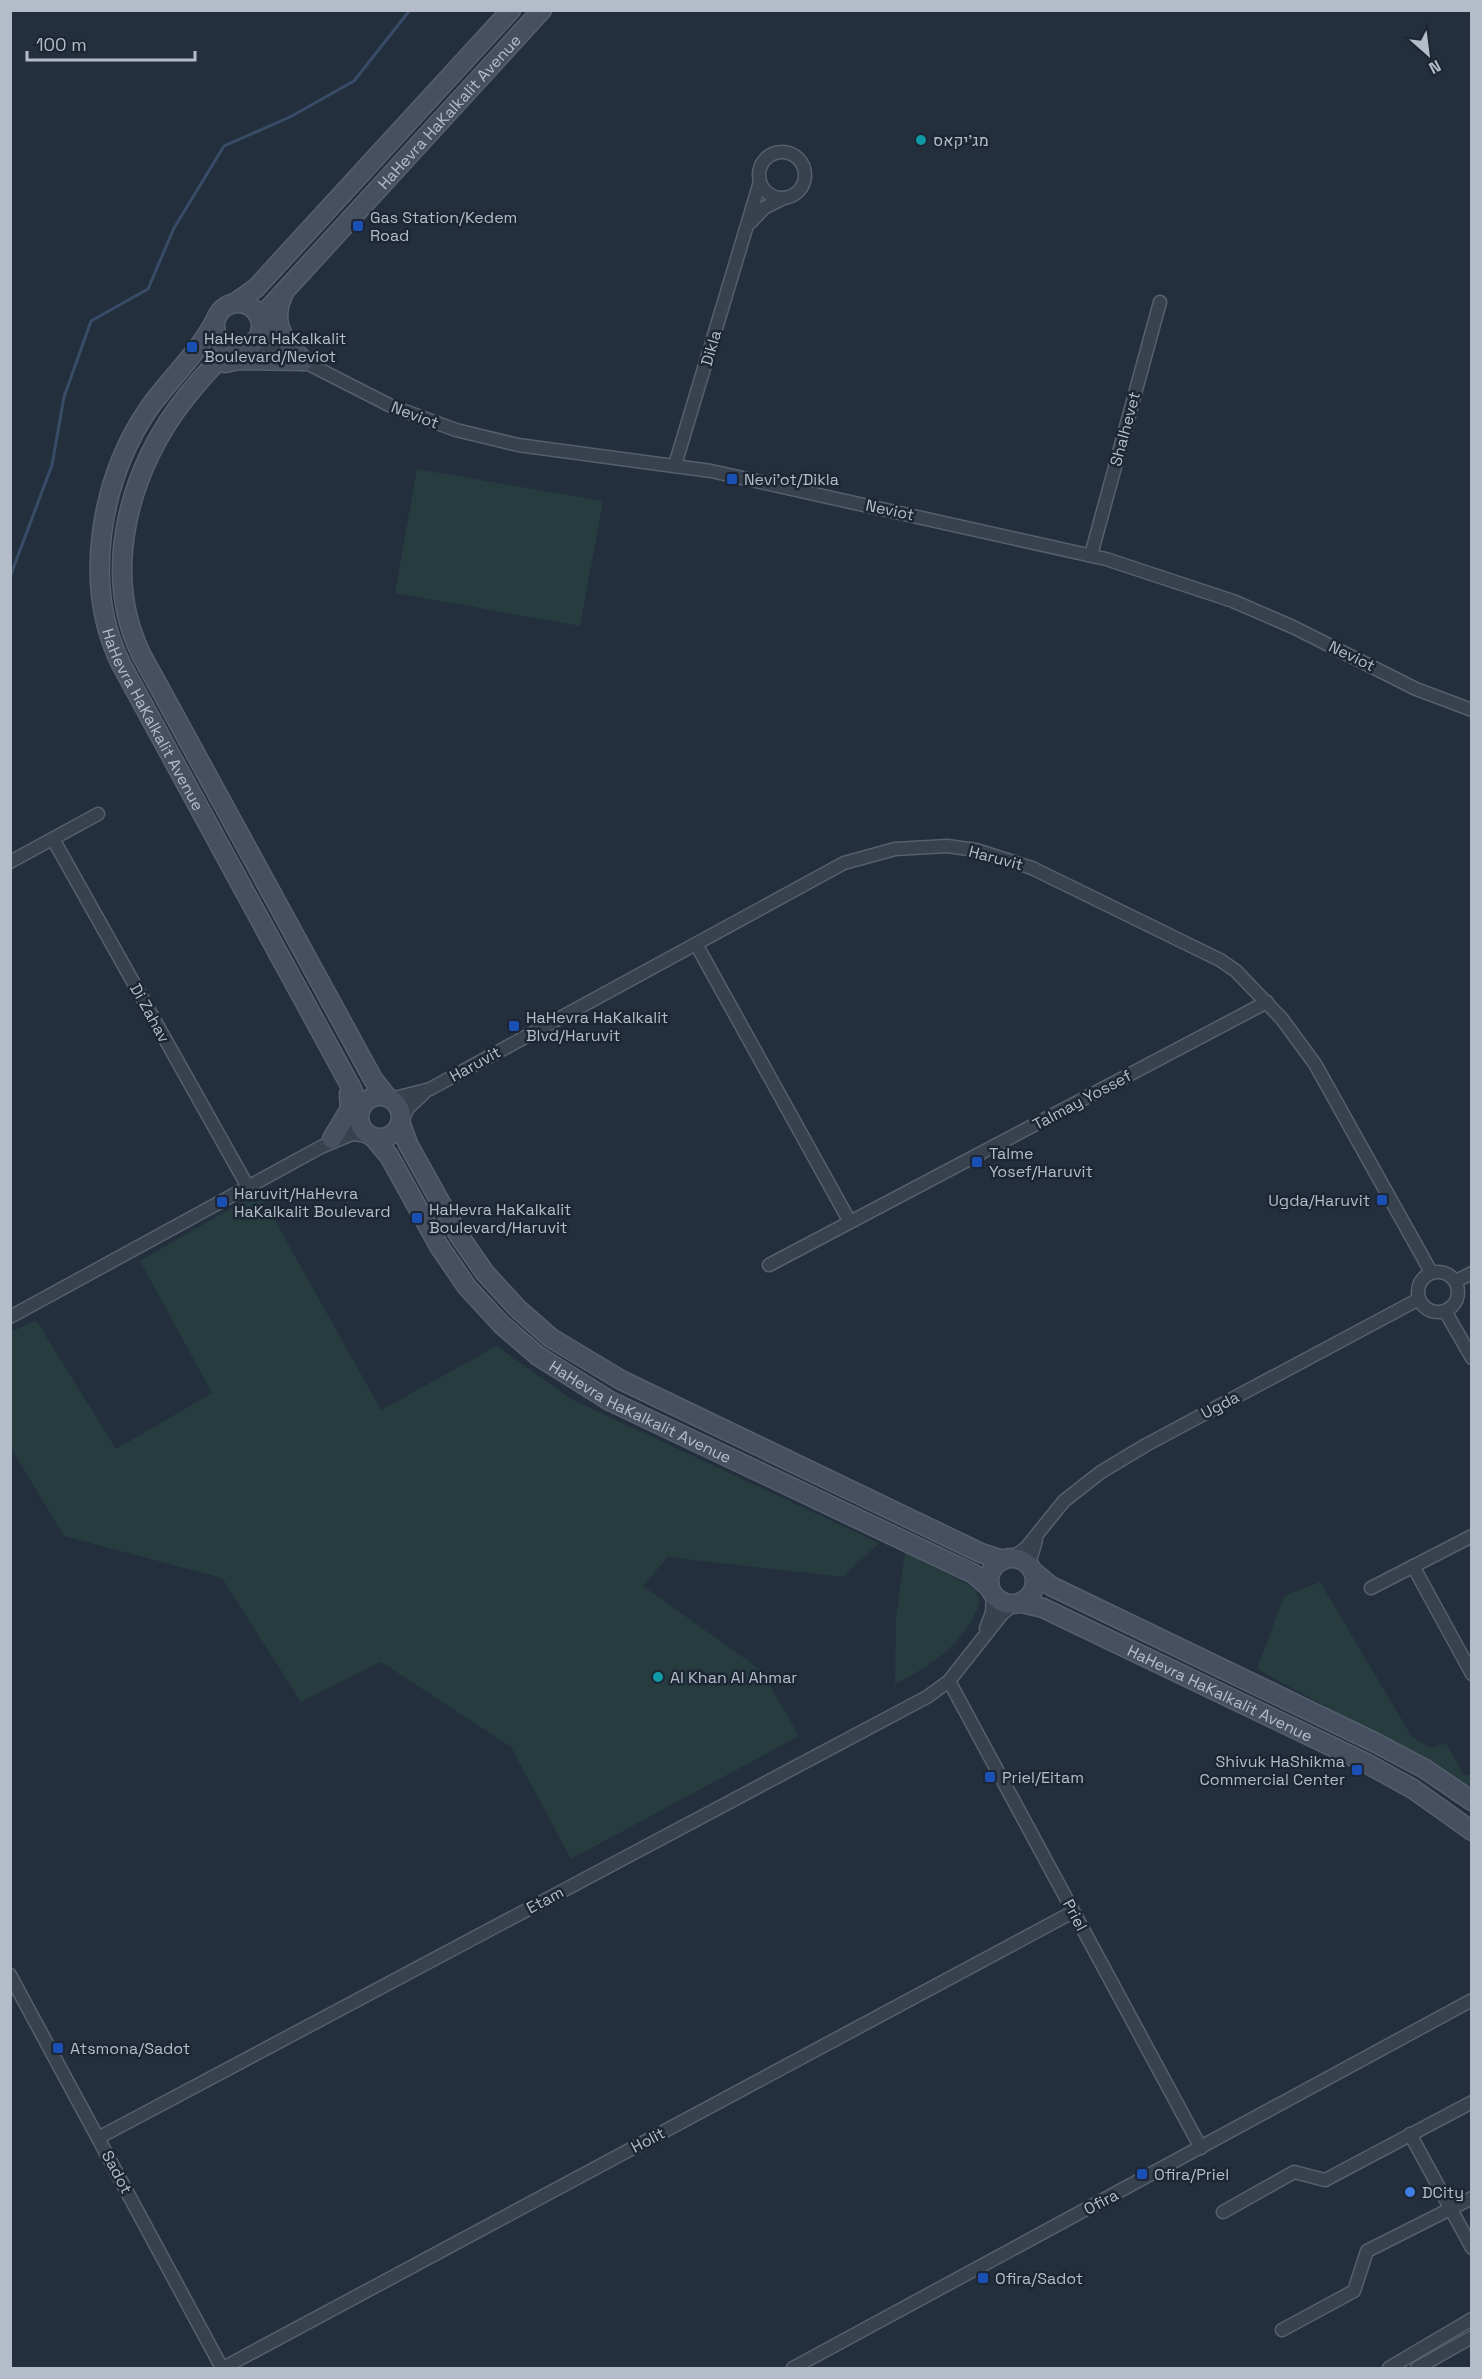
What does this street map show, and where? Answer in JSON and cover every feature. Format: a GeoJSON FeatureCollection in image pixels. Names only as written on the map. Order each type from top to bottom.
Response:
{"type":"FeatureCollection","features":[{"type":"Feature","properties":{"kind":"main road","name":"HaHevra HaKalkalit Avenue"},"geometry":{"type":"LineString","coordinates":[[236,302],[256,288],[511,10]]}},
{"type":"Feature","properties":{"kind":"main road","name":"HaHevra HaKalkalit Avenue"},"geometry":{"type":"LineString","coordinates":[[260,322],[288,285],[542,10]]}},
{"type":"Feature","properties":{"kind":"main road"},"geometry":{"type":"LineString","coordinates":[[288,285],[279,303],[277,322],[284,340],[300,359]]}},
{"type":"Feature","properties":{"kind":"main road"},"geometry":{"type":"LineString","coordinates":[[236,302],[250,306],[260,322],[256,340],[241,348],[222,343],[217,337],[215,321],[222,308],[236,302]]}},
{"type":"Feature","properties":{"kind":"main road","name":"HaHevra HaKalkalit Avenue"},"geometry":{"type":"LineString","coordinates":[[215,321],[202,343],[149,408],[120,463],[109,498],[101,545],[100,592],[103,614],[120,664],[345,1075],[360,1114]]}},
{"type":"Feature","properties":{"kind":"main road","name":"HaHevra HaKalkalit Avenue"},"geometry":{"type":"LineString","coordinates":[[241,348],[222,357],[205,374],[158,437],[136,485],[124,547],[123,590],[128,624],[141,654],[356,1049],[373,1079],[389,1098]]}},
{"type":"Feature","properties":{"kind":"main road"},"geometry":{"type":"LineString","coordinates":[[205,374],[217,366],[240,360],[300,359]]}},
{"type":"Feature","properties":{"kind":"main road"},"geometry":{"type":"LineString","coordinates":[[326,1143],[350,1109],[345,1075]]}},
{"type":"Feature","properties":{"kind":"main road"},"geometry":{"type":"LineString","coordinates":[[374,1097],[389,1098],[399,1108],[401,1122],[387,1138],[372,1137],[362,1128],[360,1114],[374,1097]]}},
{"type":"Feature","properties":{"kind":"main road","name":"HaHevra HaKalkalit Avenue"},"geometry":{"type":"LineString","coordinates":[[401,1122],[414,1154],[472,1255],[518,1309],[551,1338],[631,1386],[990,1557],[1019,1563],[1051,1586],[1374,1742],[1425,1769],[1472,1801]]}},
{"type":"Feature","properties":{"kind":"main road","name":"HaHevra HaKalkalit Avenue"},"geometry":{"type":"LineString","coordinates":[[372,1137],[388,1156],[439,1246],[467,1287],[502,1325],[538,1356],[610,1401],[974,1574],[991,1592]]}},
{"type":"Feature","properties":{"kind":"main road"},"geometry":{"type":"LineString","coordinates":[[1019,1563],[1035,1586],[1028,1599],[1018,1604],[999,1601],[991,1592],[990,1575],[1019,1563]]}},
{"type":"Feature","properties":{"kind":"main road","name":"HaHevra HaKalkalit Avenue"},"geometry":{"type":"LineString","coordinates":[[1018,1604],[1043,1608],[1364,1762],[1413,1788],[1472,1831]]}},
{"type":"Feature","properties":{"kind":"street"},"geometry":{"type":"LineString","coordinates":[[784,153],[798,159],[805,172],[802,187],[791,196],[784,198],[770,194],[760,183],[761,168],[770,156],[784,153]]}},
{"type":"Feature","properties":{"kind":"street","name":"Dikla"},"geometry":{"type":"LineString","coordinates":[[675,465],[760,183]]}},
{"type":"Feature","properties":{"kind":"street","name":"Dikla"},"geometry":{"type":"LineString","coordinates":[[745,231],[764,208],[784,198]]}},
{"type":"Feature","properties":{"kind":"street","name":"Shalhevet"},"geometry":{"type":"LineString","coordinates":[[1091,555],[1160,302]]}},
{"type":"Feature","properties":{"kind":"street","name":"Neviot"},"geometry":{"type":"LineString","coordinates":[[260,322],[267,335],[300,359],[391,406],[476,436],[541,449],[675,465],[1091,555],[1171,579],[1233,601],[1293,627],[1416,688],[1472,710]]}},
{"type":"Feature","properties":{"kind":"street","name":"Neviot"},"geometry":{"type":"LineString","coordinates":[[241,348],[300,359]]}},
{"type":"Feature","properties":{"kind":"street"},"geometry":{"type":"LineString","coordinates":[[10,862],[98,814]]}},
{"type":"Feature","properties":{"kind":"street","name":"Di Zahav"},"geometry":{"type":"LineString","coordinates":[[52,839],[248,1188]]}},
{"type":"Feature","properties":{"kind":"street","name":"Haruvit"},"geometry":{"type":"LineString","coordinates":[[401,1122],[408,1108],[429,1089],[844,863],[895,849],[947,846],[976,850],[1032,868],[1195,946],[1236,971],[1267,1002],[1315,1064],[1431,1272]]}},
{"type":"Feature","properties":{"kind":"street"},"geometry":{"type":"LineString","coordinates":[[696,944],[850,1222]]}},
{"type":"Feature","properties":{"kind":"street","name":"Talmay Yossef"},"geometry":{"type":"LineString","coordinates":[[769,1265],[1267,1002]]}},
{"type":"Feature","properties":{"kind":"street","name":"Haruvit"},"geometry":{"type":"LineString","coordinates":[[389,1098],[429,1089]]}},
{"type":"Feature","properties":{"kind":"street"},"geometry":{"type":"LineString","coordinates":[[10,1317],[326,1143],[360,1114]]}},
{"type":"Feature","properties":{"kind":"street"},"geometry":{"type":"LineString","coordinates":[[326,1143],[352,1134],[372,1137]]}},
{"type":"Feature","properties":{"kind":"street"},"geometry":{"type":"LineString","coordinates":[[1431,1272],[1445,1272],[1456,1281],[1458,1298],[1445,1311],[1427,1309],[1419,1299],[1421,1280],[1431,1272]]}},
{"type":"Feature","properties":{"kind":"street"},"geometry":{"type":"LineString","coordinates":[[1456,1281],[1472,1272]]}},
{"type":"Feature","properties":{"kind":"street","name":"Ugda"},"geometry":{"type":"LineString","coordinates":[[1019,1563],[1038,1534],[1064,1502],[1101,1472],[1146,1445],[1419,1299]]}},
{"type":"Feature","properties":{"kind":"street"},"geometry":{"type":"LineString","coordinates":[[1445,1311],[1472,1358]]}},
{"type":"Feature","properties":{"kind":"street","name":"Ugda"},"geometry":{"type":"LineString","coordinates":[[1019,1563],[1038,1534]]}},
{"type":"Feature","properties":{"kind":"street"},"geometry":{"type":"LineString","coordinates":[[1371,1588],[1472,1536]]}},
{"type":"Feature","properties":{"kind":"street"},"geometry":{"type":"LineString","coordinates":[[1413,1566],[1472,1674]]}},
{"type":"Feature","properties":{"kind":"street","name":"Etam"},"geometry":{"type":"LineString","coordinates":[[978,1646],[992,1613],[991,1592]]}},
{"type":"Feature","properties":{"kind":"street","name":"Etam"},"geometry":{"type":"LineString","coordinates":[[98,2138],[895,1713],[949,1681],[1018,1604]]}},
{"type":"Feature","properties":{"kind":"street","name":"Priel"},"geometry":{"type":"LineString","coordinates":[[949,1681],[1201,2148]]}},
{"type":"Feature","properties":{"kind":"street","name":"Holit"},"geometry":{"type":"LineString","coordinates":[[223,2368],[1073,1912]]}},
{"type":"Feature","properties":{"kind":"street","name":"Sadot"},"geometry":{"type":"LineString","coordinates":[[10,1975],[223,2368]]}},
{"type":"Feature","properties":{"kind":"street","name":"Ofira"},"geometry":{"type":"LineString","coordinates":[[793,2368],[1472,2000]]}},
{"type":"Feature","properties":{"kind":"street"},"geometry":{"type":"LineString","coordinates":[[1223,2212],[1294,2172],[1325,2180],[1472,2102]]}},
{"type":"Feature","properties":{"kind":"street"},"geometry":{"type":"LineString","coordinates":[[1410,2134],[1472,2248]]}},
{"type":"Feature","properties":{"kind":"street"},"geometry":{"type":"LineString","coordinates":[[1282,2330],[1354,2291],[1367,2251],[1472,2198]]}},
{"type":"Feature","properties":{"kind":"street"},"geometry":{"type":"LineString","coordinates":[[1389,2368],[1472,2319]]}},
{"type":"Feature","properties":{"kind":"street"},"geometry":{"type":"LineString","coordinates":[[1417,2368],[1472,2337]]}},
{"type":"Feature","properties":{"kind":"green space"},"geometry":{"type":"Polygon","coordinates":[[[417,469],[603,501],[580,626],[395,593],[417,469]]]}},
{"type":"Feature","properties":{"kind":"green space"},"geometry":{"type":"Polygon","coordinates":[[[259,1192],[381,1410],[497,1346],[571,1399],[879,1543],[843,1577],[668,1557],[643,1586],[761,1670],[799,1736],[571,1859],[511,1747],[381,1662],[301,1702],[222,1578],[64,1536],[11,1448],[11,1332],[36,1320],[116,1449],[212,1393],[140,1261],[259,1192]]]}},
{"type":"Feature","properties":{"kind":"green space"},"geometry":{"type":"Polygon","coordinates":[[[905,1551],[971,1586],[980,1601],[974,1616],[957,1641],[934,1661],[895,1684],[896,1619],[905,1551]]]}},
{"type":"Feature","properties":{"kind":"green space"},"geometry":{"type":"Polygon","coordinates":[[[1320,1582],[1412,1737],[1431,1748],[1446,1743],[1464,1775],[1471,1774],[1471,1791],[1441,1769],[1257,1669],[1284,1596],[1320,1582]]]}},
{"type":"Feature","properties":{"kind":"waterway"},"geometry":{"type":"LineString","coordinates":[[10,577],[52,465],[64,397],[91,321],[148,289],[174,228],[224,146],[290,117],[354,81],[410,10]]}},
{"type":"Feature","properties":{"kind":"place","name":"מג'יקאס"},"geometry":{"type":"Point","coordinates":[921,140]}},
{"type":"Feature","properties":{"kind":"place","name":"Gas Station/Kedem Road"},"geometry":{"type":"Point","coordinates":[358,226]}},
{"type":"Feature","properties":{"kind":"place","name":"HaHevra HaKalkalit Boulevard/Neviot"},"geometry":{"type":"Point","coordinates":[192,347]}},
{"type":"Feature","properties":{"kind":"place","name":"Nevi’ot/Dikla"},"geometry":{"type":"Point","coordinates":[732,479]}},
{"type":"Feature","properties":{"kind":"place","name":"HaHevra HaKalkalit Blvd/Haruvit"},"geometry":{"type":"Point","coordinates":[514,1026]}},
{"type":"Feature","properties":{"kind":"place","name":"Talme Yosef/Haruvit"},"geometry":{"type":"Point","coordinates":[977,1162]}},
{"type":"Feature","properties":{"kind":"place","name":"Ugda/Haruvit"},"geometry":{"type":"Point","coordinates":[1382,1200]}},
{"type":"Feature","properties":{"kind":"place","name":"Haruvit/HaHevra HaKalkalit Boulevard"},"geometry":{"type":"Point","coordinates":[222,1202]}},
{"type":"Feature","properties":{"kind":"place","name":"HaHevra HaKalkalit Boulevard/Haruvit"},"geometry":{"type":"Point","coordinates":[417,1218]}},
{"type":"Feature","properties":{"kind":"place","name":"Al Khan Al Ahmar"},"geometry":{"type":"Point","coordinates":[658,1677]}},
{"type":"Feature","properties":{"kind":"place","name":"Shivuk HaShikma Commercial Center"},"geometry":{"type":"Point","coordinates":[1357,1770]}},
{"type":"Feature","properties":{"kind":"place","name":"Priel/Eitam"},"geometry":{"type":"Point","coordinates":[990,1777]}},
{"type":"Feature","properties":{"kind":"place","name":"Atsmona/Sadot"},"geometry":{"type":"Point","coordinates":[58,2048]}},
{"type":"Feature","properties":{"kind":"place","name":"Ofira/Priel"},"geometry":{"type":"Point","coordinates":[1142,2174]}},
{"type":"Feature","properties":{"kind":"place","name":"DCity"},"geometry":{"type":"Point","coordinates":[1410,2192]}},
{"type":"Feature","properties":{"kind":"place","name":"Ofira/Sadot"},"geometry":{"type":"Point","coordinates":[983,2278]}}]}
